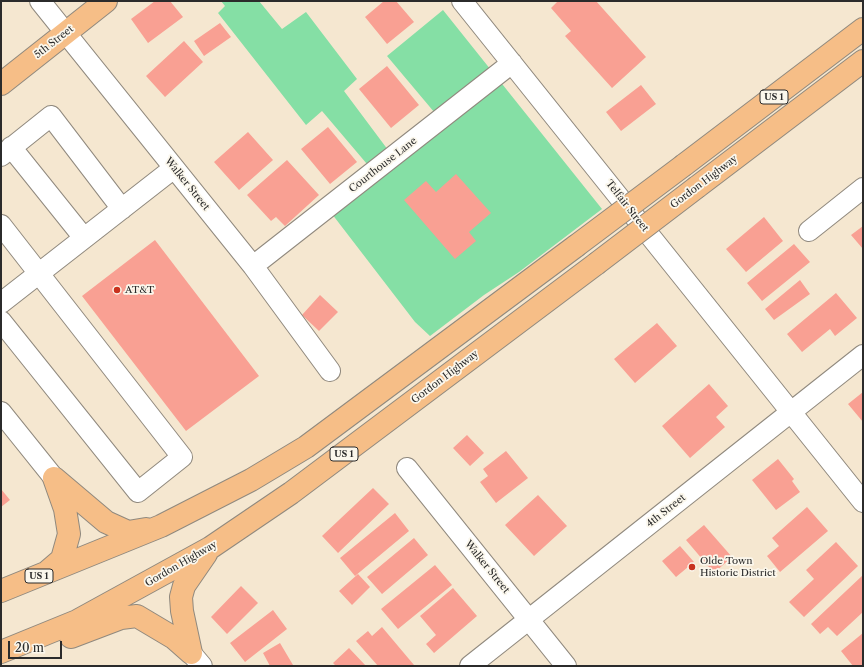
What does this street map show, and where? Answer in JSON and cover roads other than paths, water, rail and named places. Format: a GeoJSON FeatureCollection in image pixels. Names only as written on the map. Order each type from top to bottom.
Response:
{"type":"FeatureCollection","features":[{"type":"Feature","properties":{"kind":"main road","name":"5th Street"},"geometry":{"type":"LineString","coordinates":[[1,84],[106,1]]}},
{"type":"Feature","properties":{"kind":"main road","name":"US 1"},"geometry":{"type":"LineString","coordinates":[[1,591],[161,526],[251,480],[306,447],[684,165],[863,29]]}},
{"type":"Feature","properties":{"kind":"main road","name":"Gordon Highway"},"geometry":{"type":"LineString","coordinates":[[1,652],[77,621],[210,548],[291,494],[863,61]]}},
{"type":"Feature","properties":{"kind":"main road"},"geometry":{"type":"LineString","coordinates":[[54,478],[106,522],[118,528],[128,532],[161,526]]}},
{"type":"Feature","properties":{"kind":"main road"},"geometry":{"type":"LineString","coordinates":[[44,574],[62,559],[69,534],[65,509],[54,478]]}},
{"type":"Feature","properties":{"kind":"main road"},"geometry":{"type":"LineString","coordinates":[[197,659],[182,611],[181,597],[188,580],[210,548]]}},
{"type":"Feature","properties":{"kind":"main road"},"geometry":{"type":"LineString","coordinates":[[1,661],[20,657],[121,618],[137,616],[174,638],[197,659]]}},
{"type":"Feature","properties":{"kind":"street","name":"Walker Street"},"geometry":{"type":"LineString","coordinates":[[40,1],[253,266],[330,371]]}},
{"type":"Feature","properties":{"kind":"street","name":"Telfair Street"},"geometry":{"type":"LineString","coordinates":[[462,1],[863,502]]}},
{"type":"Feature","properties":{"kind":"street","name":"Courthouse Lane"},"geometry":{"type":"LineString","coordinates":[[253,266],[512,63]]}},
{"type":"Feature","properties":{"kind":"street"},"geometry":{"type":"LineString","coordinates":[[84,238],[6,151],[51,116],[122,209]]}},
{"type":"Feature","properties":{"kind":"street"},"geometry":{"type":"LineString","coordinates":[[1,303],[174,168]]}},
{"type":"Feature","properties":{"kind":"street"},"geometry":{"type":"LineString","coordinates":[[809,231],[863,188]]}},
{"type":"Feature","properties":{"kind":"street"},"geometry":{"type":"LineString","coordinates":[[1,225],[182,457],[138,492],[1,321]]}},
{"type":"Feature","properties":{"kind":"street","name":"4th Street"},"geometry":{"type":"LineString","coordinates":[[470,666],[863,355]]}},
{"type":"Feature","properties":{"kind":"street"},"geometry":{"type":"LineString","coordinates":[[1,412],[54,478]]}},
{"type":"Feature","properties":{"kind":"street","name":"Walker Street"},"geometry":{"type":"LineString","coordinates":[[408,468],[566,666]]}},
{"type":"Feature","properties":{"kind":"place","name":"AT&T"},"geometry":{"type":"Point","coordinates":[117,290]}},
{"type":"Feature","properties":{"kind":"place","name":"Olde Town Historic District"},"geometry":{"type":"Point","coordinates":[692,567]}}]}
